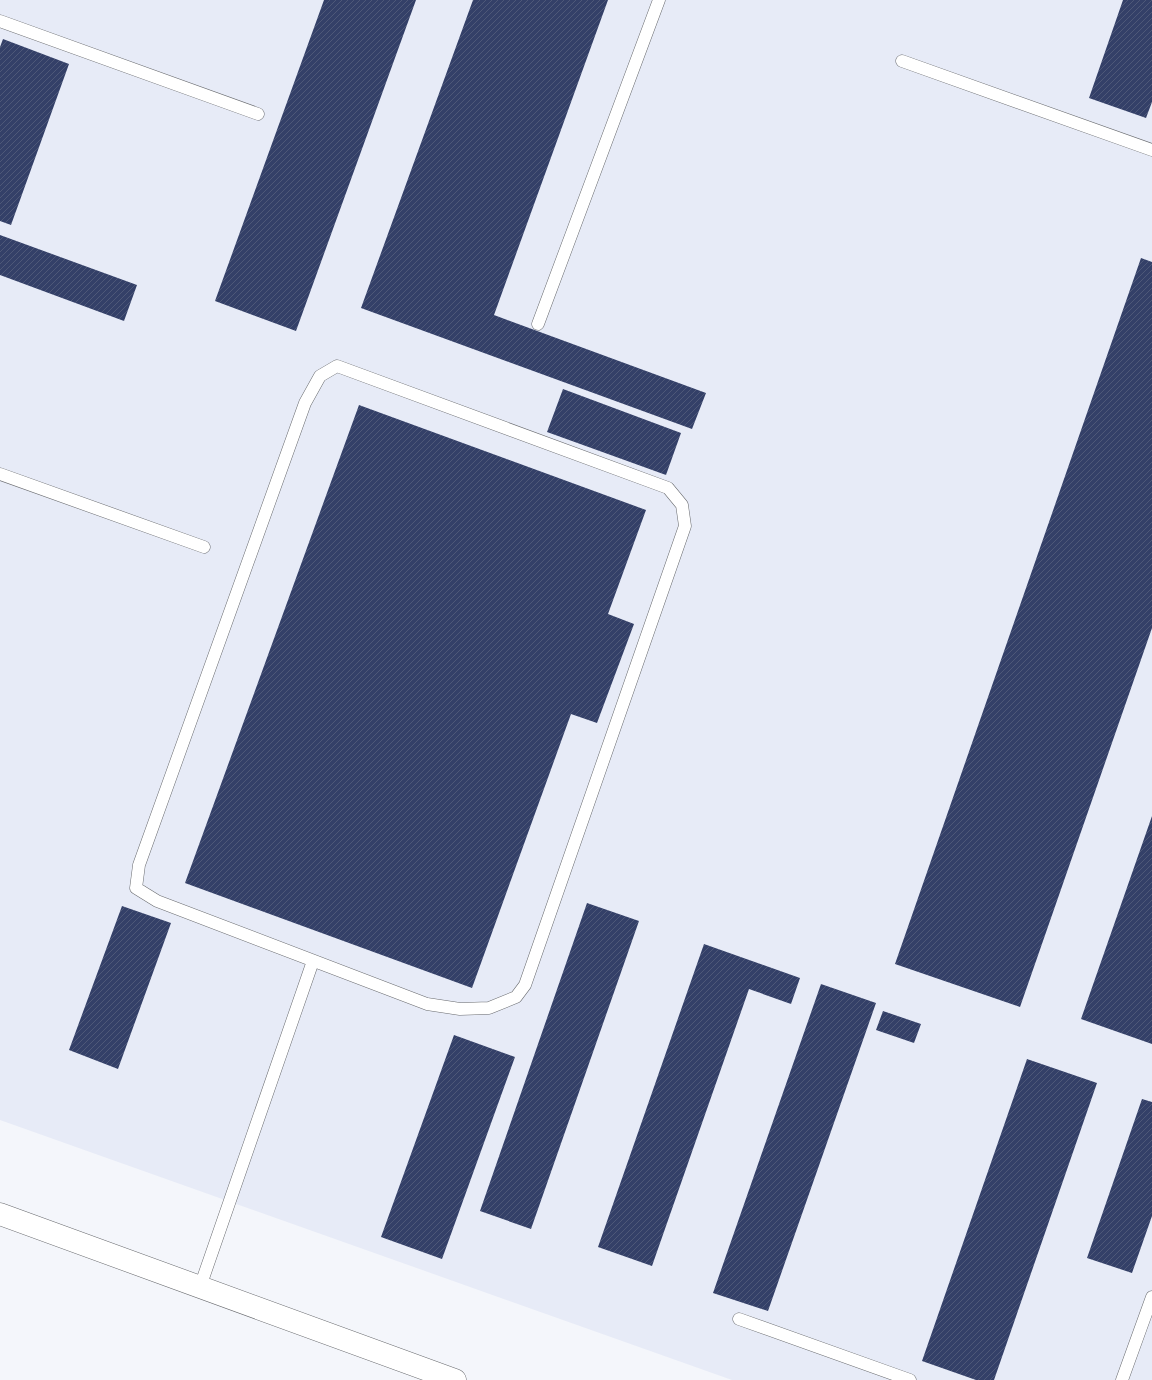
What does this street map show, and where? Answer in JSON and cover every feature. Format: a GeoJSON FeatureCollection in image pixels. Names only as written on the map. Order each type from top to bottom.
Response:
{"type":"FeatureCollection","features":[{"type":"Feature","properties":{"kind":"street"},"geometry":{"type":"LineString","coordinates":[[0,1214],[455,1380]]}},
{"type":"Feature","properties":{"kind":"lane"},"geometry":{"type":"LineString","coordinates":[[538,324],[659,0]]}},
{"type":"Feature","properties":{"kind":"lane"},"geometry":{"type":"LineString","coordinates":[[0,21],[258,114]]}},
{"type":"Feature","properties":{"kind":"lane"},"geometry":{"type":"LineString","coordinates":[[902,61],[1152,150]]}},
{"type":"Feature","properties":{"kind":"lane"},"geometry":{"type":"LineString","coordinates":[[337,366],[668,488],[682,505],[685,526],[525,985],[516,997],[489,1008],[460,1009],[427,1004],[314,961],[157,901],[136,888],[139,865],[304,403],[320,376],[337,366]]}},
{"type":"Feature","properties":{"kind":"lane"},"geometry":{"type":"LineString","coordinates":[[0,474],[204,547]]}},
{"type":"Feature","properties":{"kind":"lane"},"geometry":{"type":"LineString","coordinates":[[200,1287],[314,961]]}},
{"type":"Feature","properties":{"kind":"lane"},"geometry":{"type":"LineString","coordinates":[[1122,1380],[1152,1297]]}},
{"type":"Feature","properties":{"kind":"lane"},"geometry":{"type":"LineString","coordinates":[[739,1319],[910,1380]]}},
{"type":"Feature","properties":{"kind":"shaded area"},"geometry":{"type":"Polygon","coordinates":[[[0,0],[1152,0],[1152,1380],[732,1380],[0,1120],[0,0]]]}},
{"type":"Feature","properties":{"kind":"building"},"geometry":{"type":"Polygon","coordinates":[[[324,0],[416,0],[296,331],[215,301],[324,0]]]}},
{"type":"Feature","properties":{"kind":"building"},"geometry":{"type":"Polygon","coordinates":[[[473,0],[608,0],[494,315],[706,393],[692,429],[361,308],[473,0]]]}},
{"type":"Feature","properties":{"kind":"building"},"geometry":{"type":"Polygon","coordinates":[[[1123,0],[1152,0],[1152,102],[1146,118],[1089,98],[1123,0]]]}},
{"type":"Feature","properties":{"kind":"building"},"geometry":{"type":"Polygon","coordinates":[[[3,39],[69,64],[11,225],[0,221],[0,47],[3,39]]]}},
{"type":"Feature","properties":{"kind":"building"},"geometry":{"type":"Polygon","coordinates":[[[0,235],[137,285],[124,321],[0,275],[0,235]]]}},
{"type":"Feature","properties":{"kind":"building"},"geometry":{"type":"Polygon","coordinates":[[[1141,258],[1152,262],[1152,628],[1020,1007],[895,964],[1141,258]]]}},
{"type":"Feature","properties":{"kind":"building"},"geometry":{"type":"Polygon","coordinates":[[[563,389],[681,433],[666,475],[547,432],[563,389]]]}},
{"type":"Feature","properties":{"kind":"building"},"geometry":{"type":"Polygon","coordinates":[[[359,405],[646,510],[608,614],[634,624],[597,723],[571,714],[472,988],[185,883],[359,405]]]}},
{"type":"Feature","properties":{"kind":"building"},"geometry":{"type":"Polygon","coordinates":[[[1152,816],[1152,1044],[1081,1019],[1152,816]]]}},
{"type":"Feature","properties":{"kind":"building"},"geometry":{"type":"Polygon","coordinates":[[[587,903],[639,921],[531,1229],[480,1211],[587,903]]]}},
{"type":"Feature","properties":{"kind":"building"},"geometry":{"type":"Polygon","coordinates":[[[122,906],[171,923],[118,1069],[69,1050],[122,906]]]}},
{"type":"Feature","properties":{"kind":"building"},"geometry":{"type":"Polygon","coordinates":[[[704,944],[800,978],[791,1004],[749,989],[652,1266],[598,1247],[704,944]]]}},
{"type":"Feature","properties":{"kind":"building"},"geometry":{"type":"Polygon","coordinates":[[[821,984],[876,1003],[768,1311],[713,1293],[821,984]]]}},
{"type":"Feature","properties":{"kind":"building"},"geometry":{"type":"Polygon","coordinates":[[[883,1011],[921,1024],[914,1043],[876,1030],[883,1011]]]}},
{"type":"Feature","properties":{"kind":"building"},"geometry":{"type":"Polygon","coordinates":[[[454,1035],[515,1057],[442,1259],[381,1237],[454,1035]]]}},
{"type":"Feature","properties":{"kind":"building"},"geometry":{"type":"Polygon","coordinates":[[[1027,1059],[1097,1083],[994,1380],[976,1380],[922,1361],[1027,1059]]]}},
{"type":"Feature","properties":{"kind":"building"},"geometry":{"type":"Polygon","coordinates":[[[1142,1099],[1152,1102],[1152,1216],[1132,1273],[1087,1258],[1142,1099]]]}}]}
